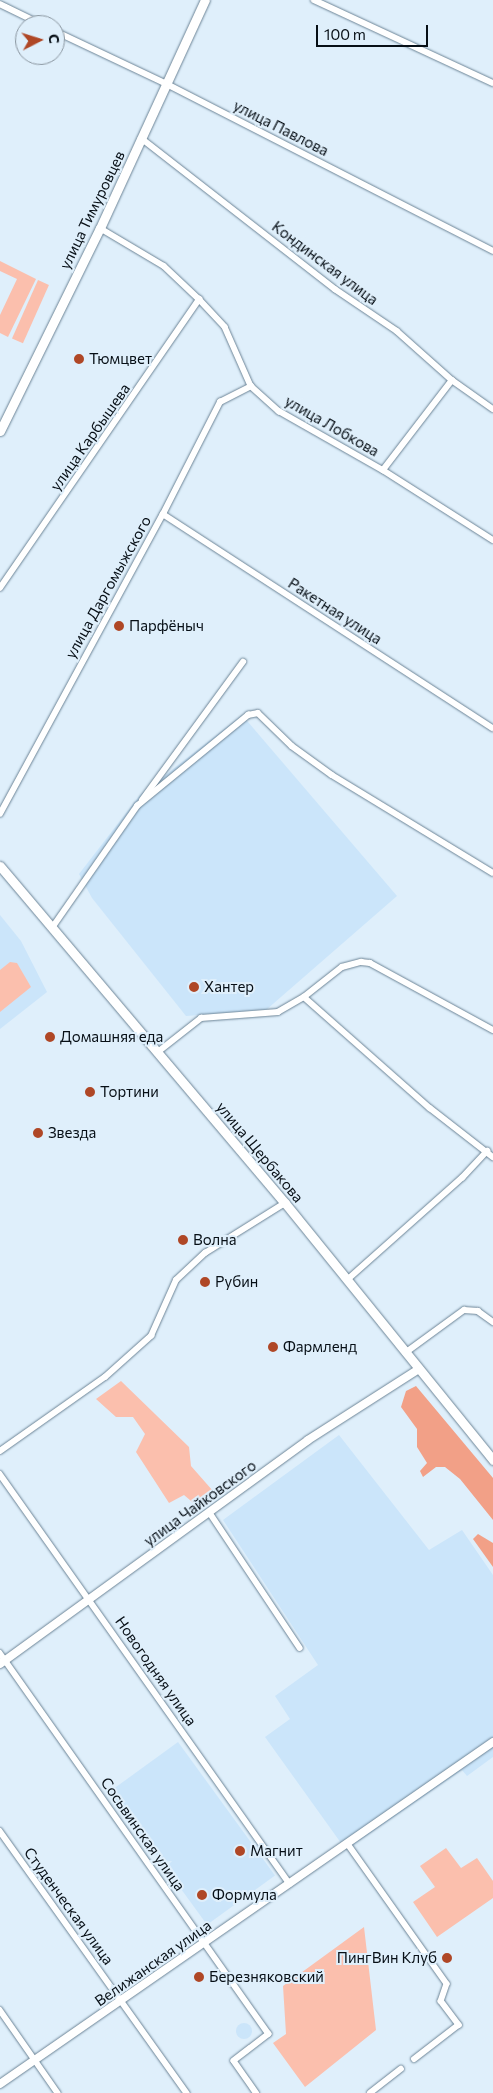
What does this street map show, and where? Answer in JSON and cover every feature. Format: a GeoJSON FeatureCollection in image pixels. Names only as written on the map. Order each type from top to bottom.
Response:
{"type":"FeatureCollection","features":[{"type":"Feature","properties":{"kind":"main road","name":"улица Тимуровцев"},"geometry":{"type":"LineString","coordinates":[[0,431],[100,228],[205,0]]}},
{"type":"Feature","properties":{"kind":"main road","name":"улица Щербакова"},"geometry":{"type":"LineString","coordinates":[[0,866],[285,1203],[493,1460]]}},
{"type":"Feature","properties":{"kind":"street"},"geometry":{"type":"LineString","coordinates":[[314,0],[493,83]]}},
{"type":"Feature","properties":{"kind":"street"},"geometry":{"type":"LineString","coordinates":[[0,4],[23,15]]}},
{"type":"Feature","properties":{"kind":"street","name":"улица Павлова"},"geometry":{"type":"LineString","coordinates":[[65,35],[166,84],[493,252]]}},
{"type":"Feature","properties":{"kind":"street","name":"Кондинская улица"},"geometry":{"type":"LineString","coordinates":[[141,138],[335,289],[397,331],[452,380],[493,409]]}},
{"type":"Feature","properties":{"kind":"street","name":"улица Лобкова"},"geometry":{"type":"LineString","coordinates":[[100,228],[164,266],[199,299],[225,327],[251,386],[279,411],[383,470],[493,540]]}},
{"type":"Feature","properties":{"kind":"street","name":"улица Карбышева"},"geometry":{"type":"LineString","coordinates":[[0,588],[199,299]]}},
{"type":"Feature","properties":{"kind":"street"},"geometry":{"type":"LineString","coordinates":[[383,470],[452,380]]}},
{"type":"Feature","properties":{"kind":"street","name":"улица Даргомыжского"},"geometry":{"type":"LineString","coordinates":[[0,814],[163,514],[220,402],[251,386]]}},
{"type":"Feature","properties":{"kind":"street","name":"Ракетная улица"},"geometry":{"type":"LineString","coordinates":[[163,514],[493,728]]}},
{"type":"Feature","properties":{"kind":"street"},"geometry":{"type":"LineString","coordinates":[[52,928],[243,662]]}},
{"type":"Feature","properties":{"kind":"street"},"geometry":{"type":"LineString","coordinates":[[138,806],[248,715],[258,713],[292,746],[332,775],[493,874]]}},
{"type":"Feature","properties":{"kind":"street"},"geometry":{"type":"LineString","coordinates":[[158,1052],[201,1018],[278,1012],[304,996],[342,967],[361,962],[370,964],[493,1030]]}},
{"type":"Feature","properties":{"kind":"street"},"geometry":{"type":"LineString","coordinates":[[304,996],[430,1108],[493,1157]]}},
{"type":"Feature","properties":{"kind":"street"},"geometry":{"type":"LineString","coordinates":[[347,1280],[462,1178],[486,1151]]}},
{"type":"Feature","properties":{"kind":"street"},"geometry":{"type":"LineString","coordinates":[[0,1451],[105,1377],[151,1336],[176,1280],[205,1253],[285,1203]]}},
{"type":"Feature","properties":{"kind":"street"},"geometry":{"type":"LineString","coordinates":[[405,1352],[464,1310],[478,1311],[493,1322]]}},
{"type":"Feature","properties":{"kind":"street","name":"улица Чайковского"},"geometry":{"type":"LineString","coordinates":[[3,1662],[308,1440],[418,1369]]}},
{"type":"Feature","properties":{"kind":"street","name":"Новогодняя улица"},"geometry":{"type":"LineString","coordinates":[[0,1474],[290,1884]]}},
{"type":"Feature","properties":{"kind":"street"},"geometry":{"type":"LineString","coordinates":[[210,1513],[300,1648]]}},
{"type":"Feature","properties":{"kind":"street","name":"Сосьвинская улица"},"geometry":{"type":"LineString","coordinates":[[0,1653],[3,1662],[270,2034],[234,2061],[256,2093]]}},
{"type":"Feature","properties":{"kind":"street","name":"Велижанская улица"},"geometry":{"type":"LineString","coordinates":[[0,2084],[206,1944],[493,1742]]}},
{"type":"Feature","properties":{"kind":"street","name":"Студенческая улица"},"geometry":{"type":"LineString","coordinates":[[0,1831],[187,2093]]}},
{"type":"Feature","properties":{"kind":"street"},"geometry":{"type":"LineString","coordinates":[[348,1844],[447,1984],[440,2001],[459,2026],[415,2059]]}},
{"type":"Feature","properties":{"kind":"street"},"geometry":{"type":"LineString","coordinates":[[0,2010],[58,2093]]}},
{"type":"Feature","properties":{"kind":"street"},"geometry":{"type":"LineString","coordinates":[[370,2093],[401,2070]]}},
{"type":"Feature","properties":{"kind":"shaded area"},"geometry":{"type":"Polygon","coordinates":[[[0,261],[36,279],[8,337],[0,333],[0,315],[17,279],[0,271],[0,261]]]}},
{"type":"Feature","properties":{"kind":"shaded area"},"geometry":{"type":"Polygon","coordinates":[[[38,280],[49,285],[23,343],[12,338],[38,280]]]}},
{"type":"Feature","properties":{"kind":"shaded area"},"geometry":{"type":"Polygon","coordinates":[[[242,715],[397,896],[266,1010],[186,1016],[92,898],[79,874],[140,795],[242,715]]]}},
{"type":"Feature","properties":{"kind":"shaded area"},"geometry":{"type":"Polygon","coordinates":[[[0,915],[21,941],[47,992],[0,1029],[0,915]]]}},
{"type":"Feature","properties":{"kind":"shaded area"},"geometry":{"type":"Polygon","coordinates":[[[10,962],[17,963],[31,987],[0,1012],[0,970],[10,962]]]}},
{"type":"Feature","properties":{"kind":"shaded area"},"geometry":{"type":"Polygon","coordinates":[[[121,1381],[189,1447],[191,1466],[213,1491],[197,1506],[184,1495],[169,1503],[136,1452],[145,1434],[133,1417],[116,1417],[96,1399],[121,1381]]]}},
{"type":"Feature","properties":{"kind":"shaded area"},"geometry":{"type":"Polygon","coordinates":[[[416,1386],[493,1478],[493,1520],[460,1479],[445,1467],[436,1467],[423,1477],[420,1471],[427,1463],[417,1447],[417,1429],[401,1407],[406,1391],[416,1386]]]}},
{"type":"Feature","properties":{"kind":"shaded area"},"geometry":{"type":"Polygon","coordinates":[[[339,1435],[429,1550],[462,1530],[493,1575],[493,1757],[467,1776],[462,1770],[346,1850],[265,1737],[290,1719],[275,1696],[318,1665],[223,1520],[339,1435]]]}},
{"type":"Feature","properties":{"kind":"shaded area"},"geometry":{"type":"Polygon","coordinates":[[[478,1534],[493,1543],[493,1567],[473,1539],[478,1534]]]}},
{"type":"Feature","properties":{"kind":"shaded area"},"geometry":{"type":"Polygon","coordinates":[[[178,1742],[275,1875],[207,1925],[110,1791],[178,1742]]]}},
{"type":"Feature","properties":{"kind":"shaded area"},"geometry":{"type":"Polygon","coordinates":[[[446,1848],[461,1868],[477,1858],[493,1881],[493,1898],[437,1937],[413,1902],[435,1887],[420,1866],[446,1848]]]}},
{"type":"Feature","properties":{"kind":"shaded area"},"geometry":{"type":"Polygon","coordinates":[[[364,1927],[376,2030],[305,2087],[273,2043],[286,2034],[283,1986],[364,1927]]]}},
{"type":"Feature","properties":{"kind":"shaded area"},"geometry":{"type":"Polygon","coordinates":[[[244,2023],[252,2031],[244,2039],[236,2031],[244,2023]]]}},
{"type":"Feature","properties":{"kind":"place","name":"Тюмцвет"},"geometry":{"type":"Point","coordinates":[79,359]}},
{"type":"Feature","properties":{"kind":"place","name":"Парфёныч"},"geometry":{"type":"Point","coordinates":[119,626]}},
{"type":"Feature","properties":{"kind":"place","name":"Хантер"},"geometry":{"type":"Point","coordinates":[194,987]}},
{"type":"Feature","properties":{"kind":"place","name":"Домашняя еда"},"geometry":{"type":"Point","coordinates":[50,1037]}},
{"type":"Feature","properties":{"kind":"place","name":"Тортини"},"geometry":{"type":"Point","coordinates":[90,1092]}},
{"type":"Feature","properties":{"kind":"place","name":"Звезда"},"geometry":{"type":"Point","coordinates":[38,1133]}},
{"type":"Feature","properties":{"kind":"place","name":"Волна"},"geometry":{"type":"Point","coordinates":[183,1240]}},
{"type":"Feature","properties":{"kind":"place","name":"Рубин"},"geometry":{"type":"Point","coordinates":[205,1282]}},
{"type":"Feature","properties":{"kind":"place","name":"Фармленд"},"geometry":{"type":"Point","coordinates":[273,1347]}},
{"type":"Feature","properties":{"kind":"place","name":"Магнит"},"geometry":{"type":"Point","coordinates":[240,1851]}},
{"type":"Feature","properties":{"kind":"place","name":"Формула"},"geometry":{"type":"Point","coordinates":[202,1895]}},
{"type":"Feature","properties":{"kind":"place","name":"ПингВин Клуб"},"geometry":{"type":"Point","coordinates":[447,1958]}},
{"type":"Feature","properties":{"kind":"place","name":"Березняковский"},"geometry":{"type":"Point","coordinates":[199,1977]}}]}
